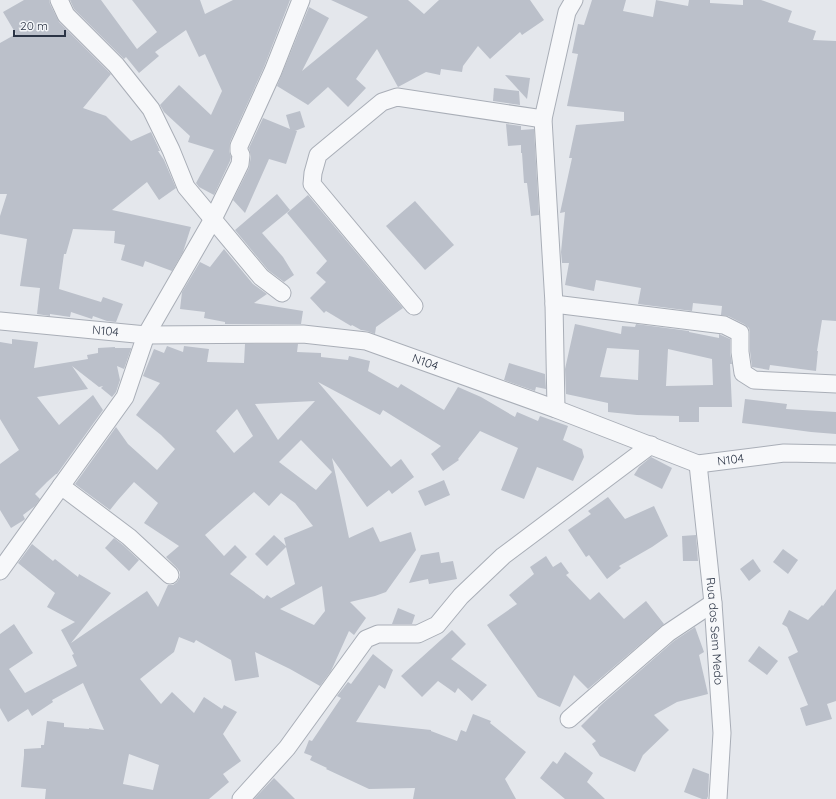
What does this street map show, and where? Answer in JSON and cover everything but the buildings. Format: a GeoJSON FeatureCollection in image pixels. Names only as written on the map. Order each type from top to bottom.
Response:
{"type":"FeatureCollection","features":[{"type":"Feature","properties":{"kind":"street"},"geometry":{"type":"LineString","coordinates":[[59,0],[66,15],[116,65],[151,109],[172,150],[186,187],[261,277],[282,293]]}},
{"type":"Feature","properties":{"kind":"street"},"geometry":{"type":"LineString","coordinates":[[0,571],[125,397],[146,335],[214,219],[240,164],[241,155],[239,146],[273,71],[301,0]]}},
{"type":"Feature","properties":{"kind":"street"},"geometry":{"type":"LineString","coordinates":[[556,409],[554,304],[543,119],[566,4]]}},
{"type":"Feature","properties":{"kind":"street"},"geometry":{"type":"LineString","coordinates":[[414,306],[312,184],[313,173],[318,155],[382,102],[397,97],[543,119]]}},
{"type":"Feature","properties":{"kind":"street"},"geometry":{"type":"LineString","coordinates":[[554,304],[724,325],[740,333],[740,352],[743,373],[754,380],[836,384]]}},
{"type":"Feature","properties":{"kind":"street","name":"N104"},"geometry":{"type":"LineString","coordinates":[[0,321],[146,335],[303,334],[366,340],[556,409],[698,464],[784,453],[836,454]]}},
{"type":"Feature","properties":{"kind":"street"},"geometry":{"type":"LineString","coordinates":[[241,799],[287,748],[366,639],[378,634],[418,634],[437,625],[461,596],[503,556],[651,445]]}},
{"type":"Feature","properties":{"kind":"street","name":"Rua dos Sem Medo"},"geometry":{"type":"LineString","coordinates":[[698,464],[712,603],[722,733],[718,799]]}},
{"type":"Feature","properties":{"kind":"street"},"geometry":{"type":"LineString","coordinates":[[61,486],[129,537],[170,575]]}},
{"type":"Feature","properties":{"kind":"street"},"geometry":{"type":"LineString","coordinates":[[569,719],[668,633],[712,603]]}}]}
